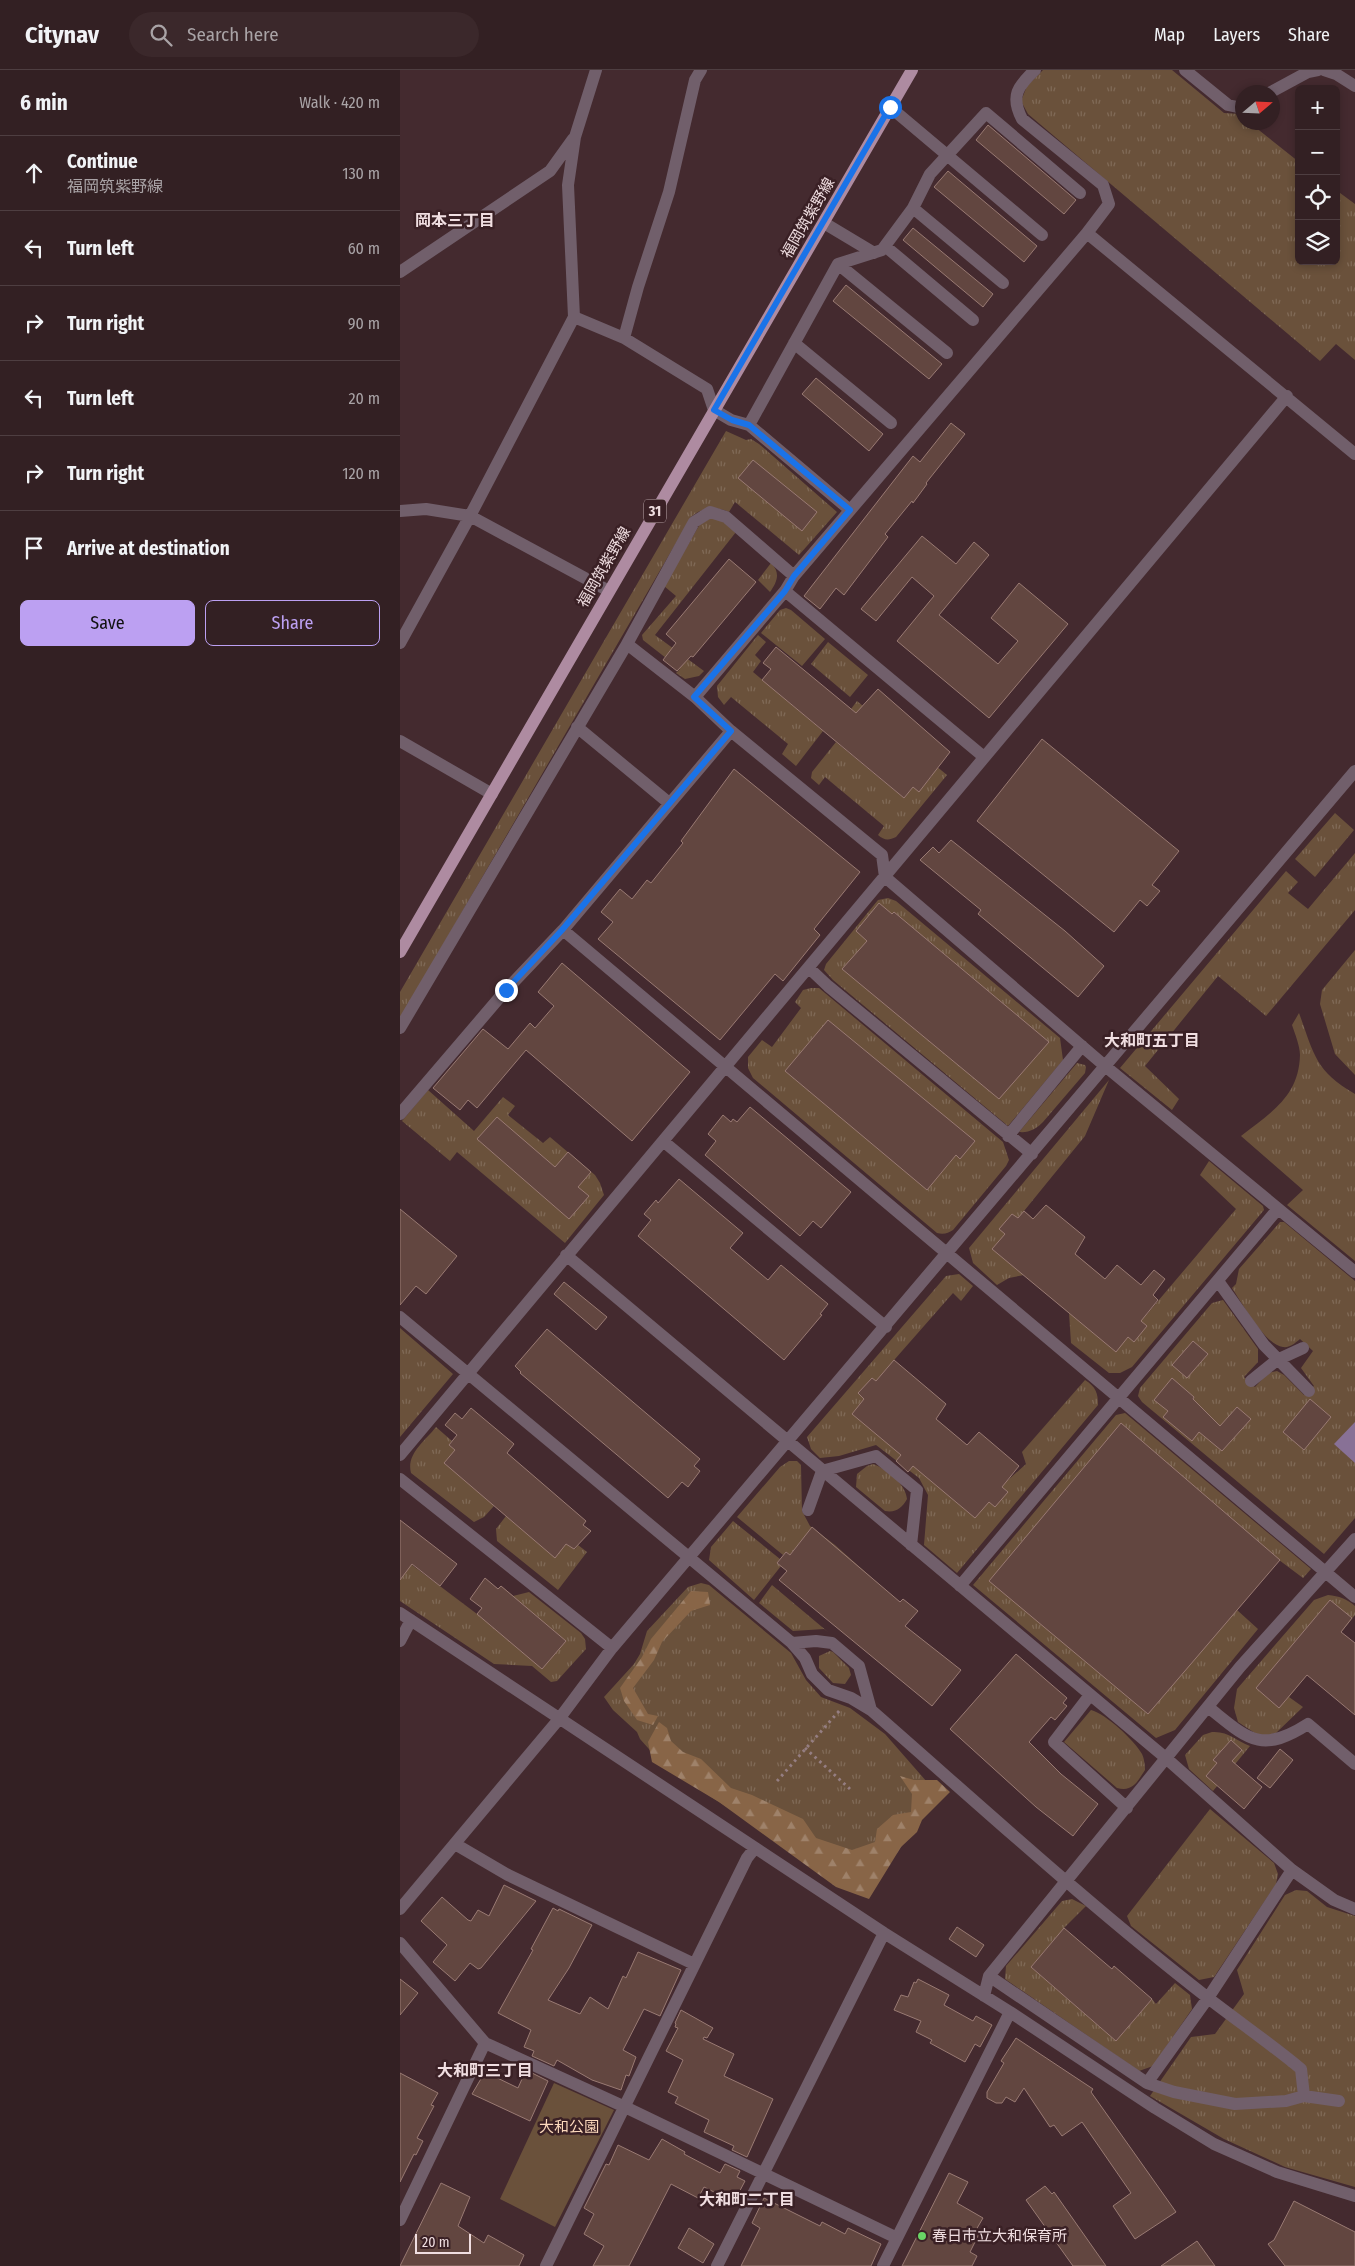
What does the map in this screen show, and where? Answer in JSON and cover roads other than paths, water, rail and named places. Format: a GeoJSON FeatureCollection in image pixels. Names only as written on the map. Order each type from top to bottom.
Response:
{"type":"FeatureCollection","features":[{"type":"Feature","properties":{"kind":"main road","name":"福岡筑紫野線"},"geometry":{"type":"LineString","coordinates":[[400,952],[912,70]]}},
{"type":"Feature","properties":{"kind":"street"},"geometry":{"type":"LineString","coordinates":[[400,643],[470,516],[574,317],[568,185],[574,137],[596,70]]}},
{"type":"Feature","properties":{"kind":"street"},"geometry":{"type":"LineString","coordinates":[[624,338],[638,287],[669,192],[695,80],[701,70]]}},
{"type":"Feature","properties":{"kind":"street"},"geometry":{"type":"LineString","coordinates":[[694,697],[785,591],[794,576],[1087,233],[1109,204],[1104,185],[1022,119],[1016,108],[1016,94],[1024,81],[1035,70]]}},
{"type":"Feature","properties":{"kind":"street"},"geometry":{"type":"LineString","coordinates":[[1185,70],[1228,104],[1235,106]]}},
{"type":"Feature","properties":{"kind":"street"},"geometry":{"type":"LineString","coordinates":[[1280,87],[1308,72],[1318,70]]}},
{"type":"Feature","properties":{"kind":"street"},"geometry":{"type":"LineString","coordinates":[[1324,70],[1336,74],[1355,86]]}},
{"type":"Feature","properties":{"kind":"street"},"geometry":{"type":"LineString","coordinates":[[890,107],[1042,235]]}},
{"type":"Feature","properties":{"kind":"street"},"geometry":{"type":"LineString","coordinates":[[749,425],[838,264],[880,249],[913,208],[930,174],[946,154],[986,113],[1080,193]]}},
{"type":"Feature","properties":{"kind":"street"},"geometry":{"type":"LineString","coordinates":[[400,272],[550,171],[574,137]]}},
{"type":"Feature","properties":{"kind":"street"},"geometry":{"type":"LineString","coordinates":[[913,208],[1003,283]]}},
{"type":"Feature","properties":{"kind":"street"},"geometry":{"type":"LineString","coordinates":[[824,223],[880,249],[973,320]]}},
{"type":"Feature","properties":{"kind":"street"},"geometry":{"type":"LineString","coordinates":[[1087,233],[1355,454]]}},
{"type":"Feature","properties":{"kind":"street"},"geometry":{"type":"LineString","coordinates":[[838,264],[947,354]]}},
{"type":"Feature","properties":{"kind":"street"},"geometry":{"type":"LineString","coordinates":[[574,317],[624,338],[707,389],[714,410],[732,420],[749,425],[850,510]]}},
{"type":"Feature","properties":{"kind":"street"},"geometry":{"type":"LineString","coordinates":[[794,343],[891,423]]}},
{"type":"Feature","properties":{"kind":"street"},"geometry":{"type":"LineString","coordinates":[[400,1455],[1287,396]]}},
{"type":"Feature","properties":{"kind":"street"},"geometry":{"type":"LineString","coordinates":[[400,511],[426,509],[470,516],[609,591]]}},
{"type":"Feature","properties":{"kind":"street"},"geometry":{"type":"LineString","coordinates":[[400,1028],[627,644],[694,522],[710,512],[726,517],[794,576]]}},
{"type":"Feature","properties":{"kind":"street"},"geometry":{"type":"LineString","coordinates":[[785,591],[984,757]]}},
{"type":"Feature","properties":{"kind":"street"},"geometry":{"type":"LineString","coordinates":[[627,644],[694,697],[731,731],[882,855],[885,877],[1105,1066],[1277,1210],[1355,1272]]}},
{"type":"Feature","properties":{"kind":"street"},"geometry":{"type":"LineString","coordinates":[[577,727],[669,803]]}},
{"type":"Feature","properties":{"kind":"street"},"geometry":{"type":"LineString","coordinates":[[400,1114],[506,990],[562,930],[731,731]]}},
{"type":"Feature","properties":{"kind":"street"},"geometry":{"type":"LineString","coordinates":[[400,741],[492,794]]}},
{"type":"Feature","properties":{"kind":"street"},"geometry":{"type":"LineString","coordinates":[[400,1909],[559,1719],[612,1648],[948,1254],[1355,771]]}},
{"type":"Feature","properties":{"kind":"street"},"geometry":{"type":"LineString","coordinates":[[562,930],[1355,1597]]}},
{"type":"Feature","properties":{"kind":"street"},"geometry":{"type":"LineString","coordinates":[[809,968],[828,986],[1032,1154]]}},
{"type":"Feature","properties":{"kind":"street"},"geometry":{"type":"LineString","coordinates":[[1008,1136],[1082,1046]]}},
{"type":"Feature","properties":{"kind":"street"},"geometry":{"type":"LineString","coordinates":[[663,1141],[886,1327]]}},
{"type":"Feature","properties":{"kind":"street"},"geometry":{"type":"LineString","coordinates":[[960,1586],[1277,1210]]}},
{"type":"Feature","properties":{"kind":"street"},"geometry":{"type":"LineString","coordinates":[[566,1255],[1167,1759],[1292,1870],[1334,1900],[1355,1909]]}},
{"type":"Feature","properties":{"kind":"street"},"geometry":{"type":"LineString","coordinates":[[1218,1281],[1264,1345],[1309,1391]]}},
{"type":"Feature","properties":{"kind":"street"},"geometry":{"type":"LineString","coordinates":[[400,1317],[467,1375],[792,1643],[805,1658],[812,1674],[828,1690],[851,1698],[871,1710],[1067,1881],[1208,1998],[1260,2035],[1301,2069],[1304,2096]]}},
{"type":"Feature","properties":{"kind":"street"},"geometry":{"type":"LineString","coordinates":[[1251,1381],[1277,1360],[1303,1348]]}},
{"type":"Feature","properties":{"kind":"street"},"geometry":{"type":"LineString","coordinates":[[822,1471],[876,1456],[917,1490],[911,1545]]}},
{"type":"Feature","properties":{"kind":"street"},"geometry":{"type":"LineString","coordinates":[[808,1510],[822,1471]]}},
{"type":"Feature","properties":{"kind":"street"},"geometry":{"type":"LineString","coordinates":[[400,1479],[612,1648]]}},
{"type":"Feature","properties":{"kind":"street"},"geometry":{"type":"LineString","coordinates":[[984,1996],[989,1976],[1240,1667],[1355,1539]]}},
{"type":"Feature","properties":{"kind":"street"},"geometry":{"type":"LineString","coordinates":[[400,1613],[884,1933],[1010,2012],[1147,2103],[1214,2144],[1277,2172],[1355,2196]]}},
{"type":"Feature","properties":{"kind":"street"},"geometry":{"type":"LineString","coordinates":[[400,1641],[411,1620]]}},
{"type":"Feature","properties":{"kind":"street"},"geometry":{"type":"LineString","coordinates":[[792,1643],[816,1641],[832,1643],[859,1666],[871,1710]]}},
{"type":"Feature","properties":{"kind":"street"},"geometry":{"type":"LineString","coordinates":[[1090,1695],[1054,1742],[1127,1808]]}},
{"type":"Feature","properties":{"kind":"street"},"geometry":{"type":"LineString","coordinates":[[1208,1707],[1245,1736],[1256,1740],[1282,1738],[1308,1724],[1355,1764]]}},
{"type":"Feature","properties":{"kind":"street"},"geometry":{"type":"LineString","coordinates":[[455,1844],[508,1875],[694,1964]]}},
{"type":"Feature","properties":{"kind":"street"},"geometry":{"type":"LineString","coordinates":[[546,2266],[747,1858],[755,1848]]}},
{"type":"Feature","properties":{"kind":"street"},"geometry":{"type":"LineString","coordinates":[[1146,2083],[1208,1998],[1292,1870]]}},
{"type":"Feature","properties":{"kind":"street"},"geometry":{"type":"LineString","coordinates":[[717,2266],[884,1933]]}},
{"type":"Feature","properties":{"kind":"street"},"geometry":{"type":"LineString","coordinates":[[400,1943],[485,2043],[625,2107],[896,2238]]}},
{"type":"Feature","properties":{"kind":"street"},"geometry":{"type":"LineString","coordinates":[[989,1976],[1146,2083],[1174,2092],[1235,2104],[1286,2101],[1304,2096],[1339,2100]]}},
{"type":"Feature","properties":{"kind":"street"},"geometry":{"type":"LineString","coordinates":[[884,2266],[896,2238],[1010,2012]]}},
{"type":"Feature","properties":{"kind":"street"},"geometry":{"type":"LineString","coordinates":[[400,2220],[485,2043]]}},
{"type":"Feature","properties":{"kind":"place","name":"春日市立大和保育所"},"geometry":{"type":"Point","coordinates":[922,2236]}},
{"type":"Feature","properties":{"kind":"district","name":"岡本三丁目"},"geometry":{"type":"Point","coordinates":[455,220]}},
{"type":"Feature","properties":{"kind":"district","name":"大和町五丁目"},"geometry":{"type":"Point","coordinates":[1152,1040]}},
{"type":"Feature","properties":{"kind":"district","name":"大和町三丁目"},"geometry":{"type":"Point","coordinates":[485,2070]}},
{"type":"Feature","properties":{"kind":"district","name":"大和町二丁目"},"geometry":{"type":"Point","coordinates":[747,2199]}},
{"type":"Feature","properties":{"kind":"park label","name":"大和公園"},"geometry":{"type":"Point","coordinates":[569,2127]}}]}
